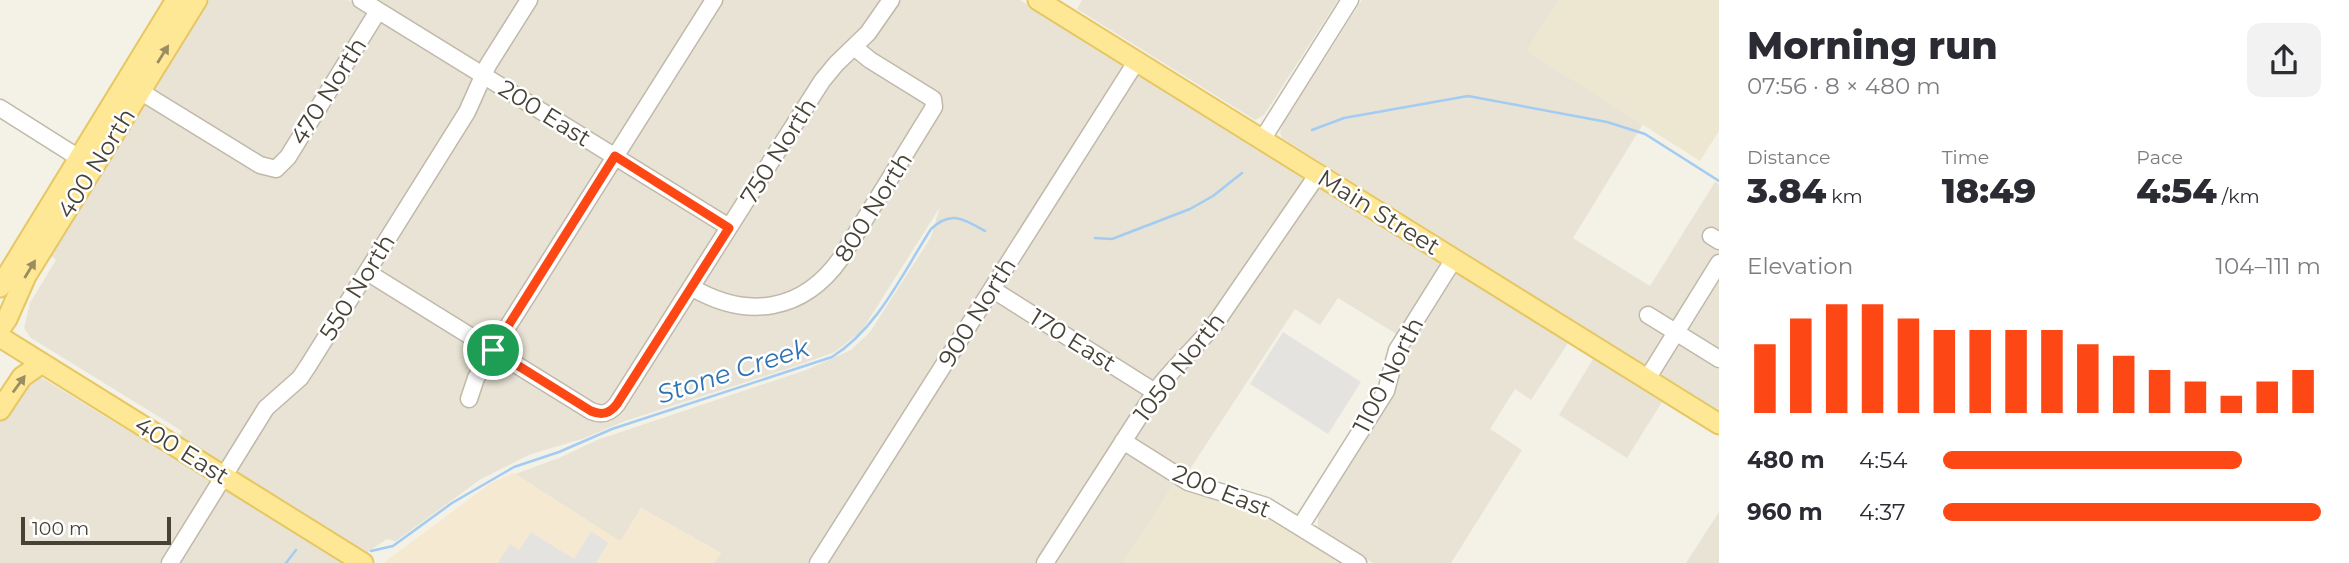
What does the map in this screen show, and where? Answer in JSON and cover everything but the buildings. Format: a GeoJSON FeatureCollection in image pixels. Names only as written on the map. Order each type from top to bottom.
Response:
{"type":"FeatureCollection","features":[{"type":"Feature","properties":{"kind":"main road","name":"400 North"},"geometry":{"type":"LineString","coordinates":[[133,87],[176,0]]}},
{"type":"Feature","properties":{"kind":"main road","name":"400 North"},"geometry":{"type":"LineString","coordinates":[[0,287],[6,272],[86,162],[133,87],[197,0]]}},
{"type":"Feature","properties":{"kind":"main road","name":"Main Street"},"geometry":{"type":"LineString","coordinates":[[1038,0],[1719,424]]}},
{"type":"Feature","properties":{"kind":"main road","name":"400 North"},"geometry":{"type":"LineString","coordinates":[[0,329],[86,162]]}},
{"type":"Feature","properties":{"kind":"main road","name":"400 East"},"geometry":{"type":"LineString","coordinates":[[0,337],[363,563]]}},
{"type":"Feature","properties":{"kind":"main road"},"geometry":{"type":"LineString","coordinates":[[0,410],[22,377],[42,363]]}},
{"type":"Feature","properties":{"kind":"street","name":"200 East"},"geometry":{"type":"LineString","coordinates":[[361,0],[729,228]]}},
{"type":"Feature","properties":{"kind":"street","name":"550 North"},"geometry":{"type":"LineString","coordinates":[[170,563],[266,408],[304,372],[467,112],[483,75],[529,0]]}},
{"type":"Feature","properties":{"kind":"street"},"geometry":{"type":"LineString","coordinates":[[469,398],[476,378],[493,350],[714,0]]}},
{"type":"Feature","properties":{"kind":"street","name":"750 North"},"geometry":{"type":"LineString","coordinates":[[493,350],[591,411],[606,414],[617,404],[822,81],[875,24],[891,0]]}},
{"type":"Feature","properties":{"kind":"street"},"geometry":{"type":"LineString","coordinates":[[1262,140],[1350,0]]}},
{"type":"Feature","properties":{"kind":"street","name":"470 North"},"geometry":{"type":"LineString","coordinates":[[133,87],[260,165],[276,169],[288,157],[378,11]]}},
{"type":"Feature","properties":{"kind":"street","name":"800 North"},"geometry":{"type":"LineString","coordinates":[[691,287],[714,299],[738,306],[772,306],[793,300],[819,284],[841,258],[934,107],[933,99],[854,47]]}},
{"type":"Feature","properties":{"kind":"street","name":"900 North"},"geometry":{"type":"LineString","coordinates":[[818,563],[1136,62]]}},
{"type":"Feature","properties":{"kind":"street"},"geometry":{"type":"LineString","coordinates":[[0,108],[86,162]]}},
{"type":"Feature","properties":{"kind":"street","name":"1050 North"},"geometry":{"type":"LineString","coordinates":[[1045,563],[1155,392],[1217,321],[1318,174]]}},
{"type":"Feature","properties":{"kind":"street","name":"1100 North"},"geometry":{"type":"LineString","coordinates":[[1300,527],[1386,391],[1397,350],[1454,259]]}},
{"type":"Feature","properties":{"kind":"street"},"geometry":{"type":"LineString","coordinates":[[1647,379],[1719,262]]}},
{"type":"Feature","properties":{"kind":"street"},"geometry":{"type":"LineString","coordinates":[[367,272],[493,350]]}},
{"type":"Feature","properties":{"kind":"street","name":"170 East"},"geometry":{"type":"LineString","coordinates":[[992,289],[1155,392]]}},
{"type":"Feature","properties":{"kind":"street"},"geometry":{"type":"LineString","coordinates":[[1648,315],[1719,359]]}},
{"type":"Feature","properties":{"kind":"street","name":"200 East"},"geometry":{"type":"LineString","coordinates":[[1123,441],[1188,482],[1257,502],[1358,563]]}},
{"type":"Feature","properties":{"kind":"shaded area"},"geometry":{"type":"Polygon","coordinates":[[[209,0],[348,0],[426,49],[431,34],[376,0],[1020,0],[1568,343],[1531,400],[1515,389],[1490,429],[1522,450],[1451,563],[1373,563],[1318,527],[1318,516],[1396,390],[1407,350],[1395,333],[1338,298],[1320,325],[1295,309],[1188,472],[1174,484],[1123,563],[714,563],[721,553],[641,508],[620,542],[515,474],[597,440],[806,370],[851,350],[870,332],[931,237],[940,207],[866,324],[835,352],[531,454],[481,479],[396,541],[387,539],[366,553],[180,436],[182,431],[31,338],[24,328],[30,303],[56,260],[50,255],[209,0]]]}},
{"type":"Feature","properties":{"kind":"shaded area"},"geometry":{"type":"Polygon","coordinates":[[[1082,0],[1338,0],[1264,115],[1255,120],[1077,9],[1082,0]]]}},
{"type":"Feature","properties":{"kind":"shaded area"},"geometry":{"type":"Polygon","coordinates":[[[1362,0],[1559,0],[1527,51],[1643,124],[1573,238],[1650,286],[1715,182],[1719,184],[1719,411],[1282,138],[1280,132],[1283,124],[1362,0]]]}},
{"type":"Feature","properties":{"kind":"shaded area"},"geometry":{"type":"Polygon","coordinates":[[[1559,0],[1719,0],[1719,131],[1700,161],[1527,51],[1559,0]]]}},
{"type":"Feature","properties":{"kind":"shaded area"},"geometry":{"type":"Polygon","coordinates":[[[1283,332],[1361,382],[1328,434],[1250,384],[1283,332]]]}},
{"type":"Feature","properties":{"kind":"shaded area"},"geometry":{"type":"Polygon","coordinates":[[[1593,359],[1662,402],[1627,458],[1559,415],[1593,359]]]}},
{"type":"Feature","properties":{"kind":"shaded area"},"geometry":{"type":"Polygon","coordinates":[[[39,376],[342,563],[0,563],[0,419],[23,382],[39,376]]]}},
{"type":"Feature","properties":{"kind":"shaded area"},"geometry":{"type":"Polygon","coordinates":[[[514,473],[620,541],[641,508],[721,553],[714,563],[383,563],[491,483],[514,473]]]}},
{"type":"Feature","properties":{"kind":"shaded area"},"geometry":{"type":"Polygon","coordinates":[[[1174,484],[1206,497],[1239,504],[1263,513],[1345,563],[1123,563],[1174,484]]]}},
{"type":"Feature","properties":{"kind":"shaded area"},"geometry":{"type":"Polygon","coordinates":[[[1719,512],[1719,563],[1686,563],[1719,512]]]}},
{"type":"Feature","properties":{"kind":"shaded area"},"geometry":{"type":"Polygon","coordinates":[[[591,531],[608,543],[596,563],[498,563],[510,544],[519,550],[531,532],[574,559],[591,531]]]}},
{"type":"Feature","properties":{"kind":"waterway","name":"Stone Creek"},"geometry":{"type":"LineString","coordinates":[[1312,130],[1344,118],[1468,96],[1607,122],[1645,134],[1719,181]]}},
{"type":"Feature","properties":{"kind":"waterway","name":"Stone Creek"},"geometry":{"type":"LineString","coordinates":[[1095,238],[1112,239],[1190,209],[1213,196],[1242,173]]}},
{"type":"Feature","properties":{"kind":"waterway","name":"Stone Creek"},"geometry":{"type":"LineString","coordinates":[[371,551],[393,546],[452,503],[514,467],[559,452],[612,429],[832,357],[848,345],[876,316],[931,229],[938,223],[958,218],[985,231]]}},
{"type":"Feature","properties":{"kind":"waterway","name":"Stone Creek"},"geometry":{"type":"LineString","coordinates":[[286,563],[296,550]]}},
{"type":"Feature","properties":{"kind":"route"},"geometry":{"type":"LineString","coordinates":[[615,156],[729,228],[610,412],[601,414],[591,411],[493,350],[615,156]]}}]}
